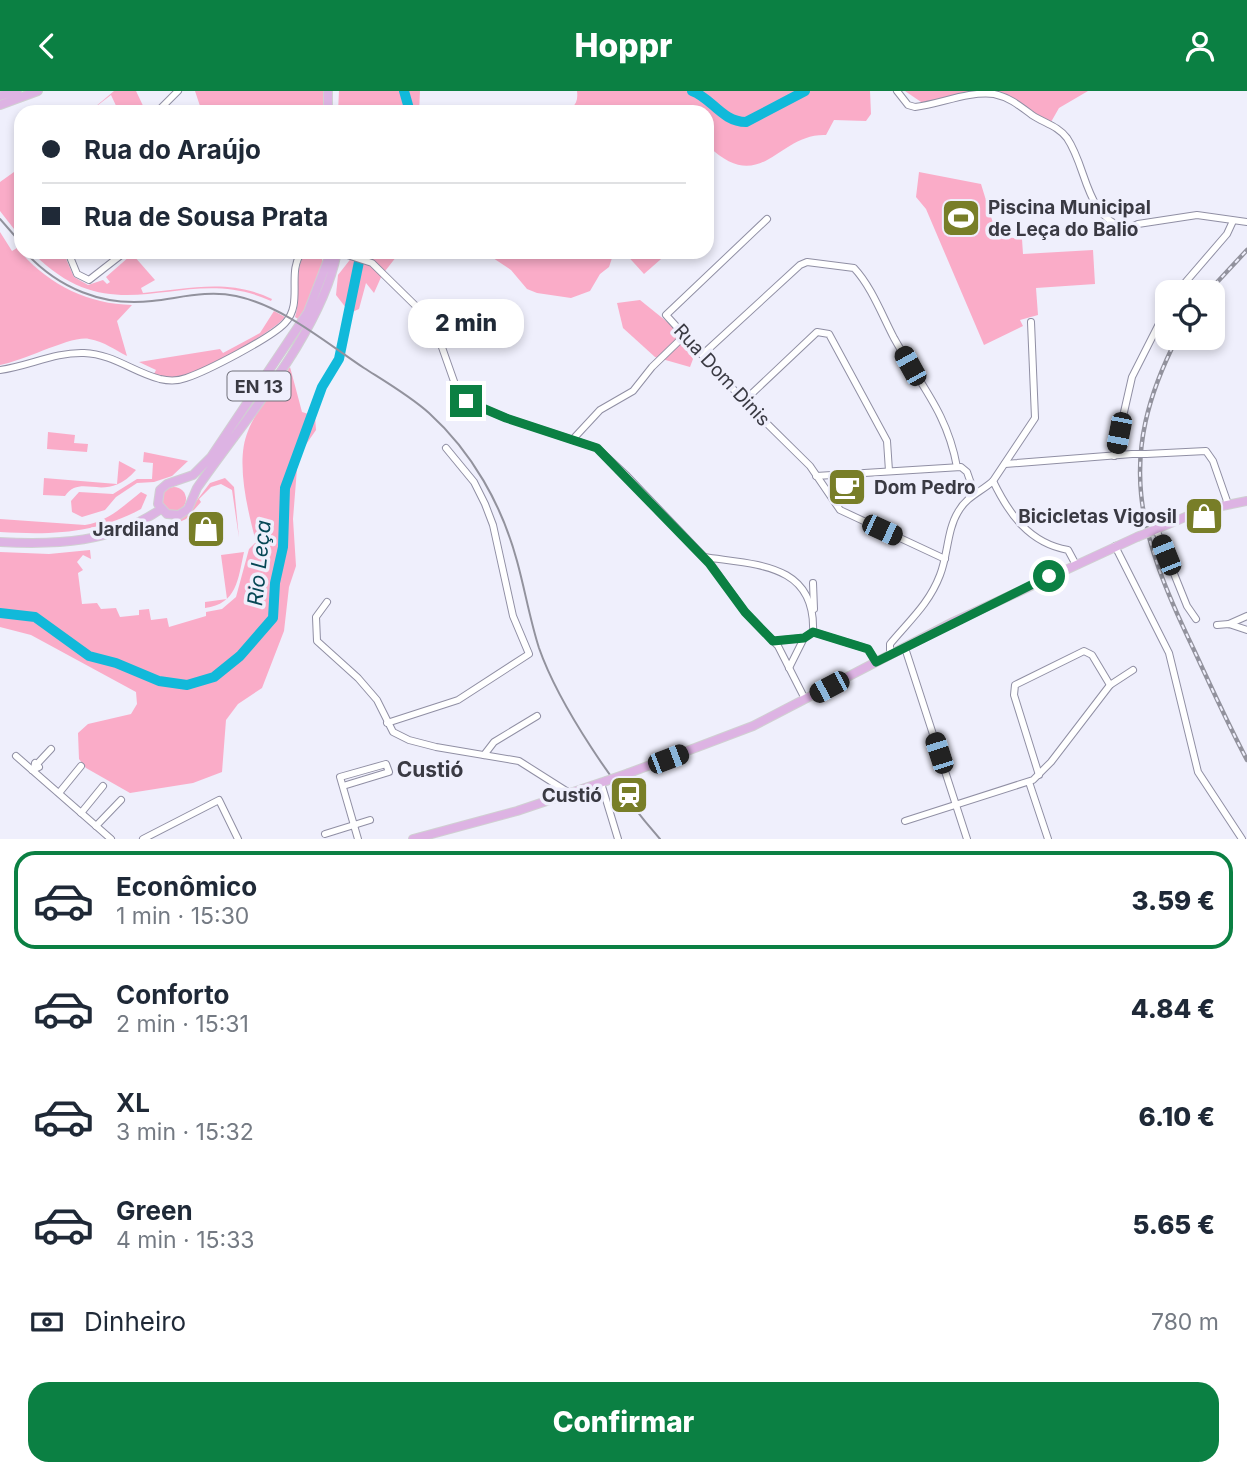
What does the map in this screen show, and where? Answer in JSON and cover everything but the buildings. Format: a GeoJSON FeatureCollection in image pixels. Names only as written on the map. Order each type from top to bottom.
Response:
{"type":"FeatureCollection","features":[{"type":"Feature","properties":{"kind":"main road"},"geometry":{"type":"LineString","coordinates":[[0,96],[18,91]]}},
{"type":"Feature","properties":{"kind":"main road"},"geometry":{"type":"LineString","coordinates":[[0,105],[38,91]]}},
{"type":"Feature","properties":{"kind":"main road","name":"EN 13"},"geometry":{"type":"LineString","coordinates":[[174,482],[194,475],[211,457],[308,312],[329,259]]}},
{"type":"Feature","properties":{"kind":"main road","name":"EN 13"},"geometry":{"type":"LineString","coordinates":[[0,543],[49,544],[86,540],[127,527],[160,509],[169,515],[179,515],[188,509],[191,499],[315,317],[327,292],[336,259]]}},
{"type":"Feature","properties":{"kind":"main road"},"geometry":{"type":"LineString","coordinates":[[160,509],[159,493],[165,485],[174,482],[186,487],[191,499]]}},
{"type":"Feature","properties":{"kind":"main road"},"geometry":{"type":"LineString","coordinates":[[413,839],[571,794],[741,731],[953,622],[1075,563],[1202,510],[1247,501]]}},
{"type":"Feature","properties":{"kind":"street"},"geometry":{"type":"LineString","coordinates":[[164,105],[178,91]]}},
{"type":"Feature","properties":{"kind":"street"},"geometry":{"type":"LineString","coordinates":[[897,91],[908,105],[915,107],[962,96],[993,94],[1011,100],[1057,128],[1067,139],[1097,207],[1120,227],[1126,229],[1138,224],[1197,215],[1247,222]]}},
{"type":"Feature","properties":{"kind":"street","name":"Rua Dom Dinis"},"geometry":{"type":"LineString","coordinates":[[767,219],[666,315],[816,476],[840,510],[946,559]]}},
{"type":"Feature","properties":{"kind":"street"},"geometry":{"type":"LineString","coordinates":[[1187,280],[1227,233],[1233,221]]}},
{"type":"Feature","properties":{"kind":"street"},"geometry":{"type":"LineString","coordinates":[[71,259],[77,274],[89,280],[116,259]]}},
{"type":"Feature","properties":{"kind":"street"},"geometry":{"type":"LineString","coordinates":[[0,370],[60,354],[87,353],[116,359],[162,379],[185,379],[273,332],[287,321],[295,303],[297,259]]}},
{"type":"Feature","properties":{"kind":"street"},"geometry":{"type":"LineString","coordinates":[[325,272],[327,259]]}},
{"type":"Feature","properties":{"kind":"street"},"geometry":{"type":"LineString","coordinates":[[362,259],[425,315],[438,336],[456,387],[466,401],[506,418],[574,438],[597,448],[703,557],[745,612],[773,641],[805,699]]}},
{"type":"Feature","properties":{"kind":"street"},"geometry":{"type":"LineString","coordinates":[[702,355],[800,265],[807,262],[854,268],[910,366],[926,385],[953,439],[957,467]]}},
{"type":"Feature","properties":{"kind":"street"},"geometry":{"type":"LineString","coordinates":[[890,655],[890,644],[920,612],[946,559],[956,514],[975,492],[993,481],[1035,418],[1031,322]]}},
{"type":"Feature","properties":{"kind":"street"},"geometry":{"type":"LineString","coordinates":[[1114,456],[1132,377],[1155,331]]}},
{"type":"Feature","properties":{"kind":"street"},"geometry":{"type":"LineString","coordinates":[[744,401],[817,333],[829,334],[887,441],[889,471]]}},
{"type":"Feature","properties":{"kind":"street"},"geometry":{"type":"LineString","coordinates":[[574,438],[600,409],[632,391],[684,336]]}},
{"type":"Feature","properties":{"kind":"street"},"geometry":{"type":"LineString","coordinates":[[387,723],[458,700],[529,653],[513,616],[494,525],[474,482],[446,448]]}},
{"type":"Feature","properties":{"kind":"street"},"geometry":{"type":"LineString","coordinates":[[1005,464],[1206,451],[1213,461],[1228,504]]}},
{"type":"Feature","properties":{"kind":"street"},"geometry":{"type":"LineString","coordinates":[[816,476],[957,467],[967,472],[975,492]]}},
{"type":"Feature","properties":{"kind":"street"},"geometry":{"type":"LineString","coordinates":[[993,481],[1003,503],[1027,532],[1048,546],[1068,550],[1075,563]]}},
{"type":"Feature","properties":{"kind":"street"},"geometry":{"type":"LineString","coordinates":[[1154,530],[1187,606],[1196,619]]}},
{"type":"Feature","properties":{"kind":"street"},"geometry":{"type":"LineString","coordinates":[[1115,546],[1169,653],[1198,772],[1242,839]]}},
{"type":"Feature","properties":{"kind":"street"},"geometry":{"type":"LineString","coordinates":[[703,557],[778,569],[799,585],[814,609]]}},
{"type":"Feature","properties":{"kind":"street"},"geometry":{"type":"LineString","coordinates":[[813,583],[813,632]]}},
{"type":"Feature","properties":{"kind":"street"},"geometry":{"type":"LineString","coordinates":[[327,602],[316,617],[319,645],[359,678],[377,700],[393,732],[409,740],[519,761],[571,794]]}},
{"type":"Feature","properties":{"kind":"street"},"geometry":{"type":"LineString","coordinates":[[1217,625],[1229,624],[1247,616]]}},
{"type":"Feature","properties":{"kind":"street"},"geometry":{"type":"LineString","coordinates":[[1229,624],[1247,630]]}},
{"type":"Feature","properties":{"kind":"street"},"geometry":{"type":"LineString","coordinates":[[773,641],[804,638],[813,632]]}},
{"type":"Feature","properties":{"kind":"street"},"geometry":{"type":"LineString","coordinates":[[813,632],[868,649],[876,662]]}},
{"type":"Feature","properties":{"kind":"street"},"geometry":{"type":"LineString","coordinates":[[789,668],[804,638]]}},
{"type":"Feature","properties":{"kind":"street"},"geometry":{"type":"LineString","coordinates":[[905,648],[967,839]]}},
{"type":"Feature","properties":{"kind":"street"},"geometry":{"type":"LineString","coordinates":[[1040,775],[1014,695],[1015,685],[1084,651],[1091,655],[1110,685]]}},
{"type":"Feature","properties":{"kind":"street"},"geometry":{"type":"LineString","coordinates":[[905,821],[1029,782],[1040,775],[1110,685],[1133,670]]}},
{"type":"Feature","properties":{"kind":"street"},"geometry":{"type":"LineString","coordinates":[[484,755],[495,742],[537,716]]}},
{"type":"Feature","properties":{"kind":"street"},"geometry":{"type":"LineString","coordinates":[[34,768],[51,749]]}},
{"type":"Feature","properties":{"kind":"street"},"geometry":{"type":"LineString","coordinates":[[16,756],[34,768],[111,839]]}},
{"type":"Feature","properties":{"kind":"street"},"geometry":{"type":"LineString","coordinates":[[343,786],[388,772],[386,764],[340,777],[358,839]]}},
{"type":"Feature","properties":{"kind":"street"},"geometry":{"type":"LineString","coordinates":[[59,793],[81,766]]}},
{"type":"Feature","properties":{"kind":"street"},"geometry":{"type":"LineString","coordinates":[[604,782],[618,839]]}},
{"type":"Feature","properties":{"kind":"street"},"geometry":{"type":"LineString","coordinates":[[1029,782],[1048,839]]}},
{"type":"Feature","properties":{"kind":"street"},"geometry":{"type":"LineString","coordinates":[[81,813],[103,786]]}},
{"type":"Feature","properties":{"kind":"street"},"geometry":{"type":"LineString","coordinates":[[96,826],[121,800]]}},
{"type":"Feature","properties":{"kind":"street"},"geometry":{"type":"LineString","coordinates":[[143,839],[219,800],[238,839]]}},
{"type":"Feature","properties":{"kind":"street"},"geometry":{"type":"LineString","coordinates":[[325,834],[370,820]]}},
{"type":"Feature","properties":{"kind":"shaded area"},"geometry":{"type":"Polygon","coordinates":[[[114,91],[136,91],[143,105],[116,105],[111,95],[97,105],[114,91]]]}},
{"type":"Feature","properties":{"kind":"shaded area"},"geometry":{"type":"Polygon","coordinates":[[[195,91],[326,91],[325,105],[200,105],[195,91]]]}},
{"type":"Feature","properties":{"kind":"shaded area"},"geometry":{"type":"Polygon","coordinates":[[[339,91],[420,91],[419,105],[338,105],[339,91]]]}},
{"type":"Feature","properties":{"kind":"shaded area"},"geometry":{"type":"Polygon","coordinates":[[[577,91],[870,91],[871,114],[866,121],[834,120],[826,135],[809,137],[756,165],[742,166],[726,160],[714,151],[714,105],[574,105],[577,91]]]}},
{"type":"Feature","properties":{"kind":"shaded area"},"geometry":{"type":"Polygon","coordinates":[[[905,91],[1088,91],[1059,108],[1051,122],[991,93],[969,93],[924,104],[905,91]]]}},
{"type":"Feature","properties":{"kind":"shaded area"},"geometry":{"type":"Polygon","coordinates":[[[14,172],[14,229],[0,211],[0,182],[14,172]]]}},
{"type":"Feature","properties":{"kind":"shaded area"},"geometry":{"type":"Polygon","coordinates":[[[919,172],[981,184],[997,236],[1022,239],[1023,254],[1093,250],[1095,284],[1036,288],[1038,315],[1020,320],[1023,326],[984,345],[926,209],[916,197],[919,172]]]}},
{"type":"Feature","properties":{"kind":"shaded area"},"geometry":{"type":"Polygon","coordinates":[[[0,232],[12,251],[14,250],[14,259],[27,259],[41,272],[68,289],[99,301],[132,305],[117,321],[127,356],[100,342],[81,339],[0,365],[0,232]]]}},
{"type":"Feature","properties":{"kind":"shaded area"},"geometry":{"type":"Polygon","coordinates":[[[41,259],[66,259],[74,277],[88,285],[103,280],[107,284],[110,282],[106,277],[127,259],[137,259],[155,280],[141,288],[143,293],[192,288],[224,287],[272,299],[271,301],[239,291],[208,288],[121,295],[92,291],[63,277],[41,259]]]}},
{"type":"Feature","properties":{"kind":"shaded area"},"geometry":{"type":"Polygon","coordinates":[[[302,259],[322,259],[323,263],[316,289],[298,319],[295,317],[302,259]]]}},
{"type":"Feature","properties":{"kind":"shaded area"},"geometry":{"type":"Polygon","coordinates":[[[351,259],[395,259],[382,275],[374,293],[366,283],[359,309],[350,313],[336,295],[338,275],[351,259]]]}},
{"type":"Feature","properties":{"kind":"shaded area"},"geometry":{"type":"Polygon","coordinates":[[[494,259],[612,259],[609,267],[600,274],[590,291],[571,298],[527,289],[511,270],[494,259]]]}},
{"type":"Feature","properties":{"kind":"shaded area"},"geometry":{"type":"Polygon","coordinates":[[[630,259],[661,259],[644,274],[630,259]]]}},
{"type":"Feature","properties":{"kind":"shaded area"},"geometry":{"type":"Polygon","coordinates":[[[640,300],[676,329],[693,359],[690,367],[655,357],[623,328],[617,303],[640,300]]]}},
{"type":"Feature","properties":{"kind":"shaded area"},"geometry":{"type":"Polygon","coordinates":[[[274,311],[285,317],[267,332],[208,366],[185,375],[170,377],[154,374],[156,370],[139,362],[220,349],[223,353],[260,333],[274,311]]]}},
{"type":"Feature","properties":{"kind":"shaded area"},"geometry":{"type":"Polygon","coordinates":[[[290,367],[302,412],[315,416],[316,430],[298,456],[293,519],[296,566],[289,587],[284,631],[262,688],[238,704],[226,720],[222,772],[193,783],[130,793],[86,768],[79,759],[78,733],[88,724],[131,714],[137,704],[136,692],[31,635],[0,627],[0,552],[49,554],[90,550],[91,559],[83,555],[77,562],[83,570],[78,573],[82,604],[97,603],[101,609],[116,608],[120,617],[139,615],[139,610],[149,609],[151,620],[167,618],[169,627],[206,616],[206,612],[222,609],[236,597],[249,549],[256,542],[244,487],[244,443],[256,414],[290,367]]]}},
{"type":"Feature","properties":{"kind":"shaded area"},"geometry":{"type":"Polygon","coordinates":[[[48,432],[75,435],[74,443],[88,444],[87,452],[47,449],[48,432]]]}},
{"type":"Feature","properties":{"kind":"shaded area"},"geometry":{"type":"Polygon","coordinates":[[[144,452],[188,461],[172,476],[154,482],[137,483],[116,497],[105,510],[82,517],[72,512],[71,501],[79,492],[113,494],[137,479],[152,479],[153,463],[143,462],[144,452]]]}},
{"type":"Feature","properties":{"kind":"shaded area"},"geometry":{"type":"Polygon","coordinates":[[[119,461],[136,470],[117,484],[119,461]]]}},
{"type":"Feature","properties":{"kind":"shaded area"},"geometry":{"type":"Polygon","coordinates":[[[44,478],[116,484],[79,487],[72,489],[65,496],[43,495],[44,478]]]}},
{"type":"Feature","properties":{"kind":"shaded area"},"geometry":{"type":"Polygon","coordinates":[[[225,478],[234,487],[239,538],[232,490],[221,484],[211,487],[199,499],[201,502],[186,519],[171,526],[168,523],[185,516],[210,483],[225,478]]]}},
{"type":"Feature","properties":{"kind":"shaded area"},"geometry":{"type":"Polygon","coordinates":[[[174,487],[185,494],[186,499],[179,510],[174,511],[163,504],[162,499],[169,488],[174,487]]]}},
{"type":"Feature","properties":{"kind":"shaded area"},"geometry":{"type":"Polygon","coordinates":[[[141,492],[147,495],[141,509],[107,524],[55,533],[0,532],[0,519],[85,525],[94,523],[115,512],[141,492]]]}},
{"type":"Feature","properties":{"kind":"shaded area"},"geometry":{"type":"Polygon","coordinates":[[[167,524],[148,535],[147,532],[167,524]]]}},
{"type":"Feature","properties":{"kind":"shaded area"},"geometry":{"type":"Polygon","coordinates":[[[244,552],[237,581],[227,598],[221,555],[244,552]]]}},
{"type":"Feature","properties":{"kind":"shaded area"},"geometry":{"type":"Polygon","coordinates":[[[226,599],[216,606],[205,608],[205,602],[226,599]]]}},
{"type":"Feature","properties":{"kind":"waterway","name":"Rio Leça"},"geometry":{"type":"LineString","coordinates":[[404,91],[408,105]]}},
{"type":"Feature","properties":{"kind":"waterway","name":"Rio Leça"},"geometry":{"type":"LineString","coordinates":[[692,91],[713,105]]}},
{"type":"Feature","properties":{"kind":"waterway","name":"Rio Leça"},"geometry":{"type":"LineString","coordinates":[[714,106],[730,118],[746,122],[805,91]]}},
{"type":"Feature","properties":{"kind":"waterway","name":"Rio Leça"},"geometry":{"type":"LineString","coordinates":[[0,613],[35,617],[89,656],[116,663],[159,681],[187,685],[214,677],[240,656],[273,618],[275,583],[283,547],[285,488],[322,387],[339,359],[360,259]]}},
{"type":"Feature","properties":{"kind":"tram line"},"geometry":{"type":"LineString","coordinates":[[0,219],[14,235]]}},
{"type":"Feature","properties":{"kind":"tram line"},"geometry":{"type":"LineString","coordinates":[[32,259],[67,285],[99,298],[134,302],[225,294],[253,301],[303,326],[429,413],[445,428],[472,462],[494,500],[511,540],[539,648],[575,722],[626,797],[660,839]]}},
{"type":"Feature","properties":{"kind":"railway"},"geometry":{"type":"LineString","coordinates":[[1219,280],[1247,250]]}},
{"type":"Feature","properties":{"kind":"railway"},"geometry":{"type":"LineString","coordinates":[[1172,350],[1158,381],[1146,421],[1140,459],[1141,496],[1159,569],[1200,664],[1247,760]]}},
{"type":"Feature","properties":{"kind":"place","name":"Piscina Municipal de Leça do Balio"},"geometry":{"type":"Point","coordinates":[961,218]}},
{"type":"Feature","properties":{"kind":"place","name":"Dom Pedro"},"geometry":{"type":"Point","coordinates":[847,487]}},
{"type":"Feature","properties":{"kind":"place","name":"Bicicletas Vigosil"},"geometry":{"type":"Point","coordinates":[1204,516]}},
{"type":"Feature","properties":{"kind":"place","name":"Jardiland"},"geometry":{"type":"Point","coordinates":[206,529]}},
{"type":"Feature","properties":{"kind":"place","name":"Custió"},"geometry":{"type":"Point","coordinates":[629,795]}},
{"type":"Feature","properties":{"kind":"district","name":"Custió"},"geometry":{"type":"Point","coordinates":[430,769]}},
{"type":"Feature","properties":{"kind":"route"},"geometry":{"type":"LineString","coordinates":[[466,401],[506,418],[574,438],[597,448],[709,563],[745,612],[773,641],[804,638],[813,632],[868,649],[876,662],[1049,576]]}}]}
